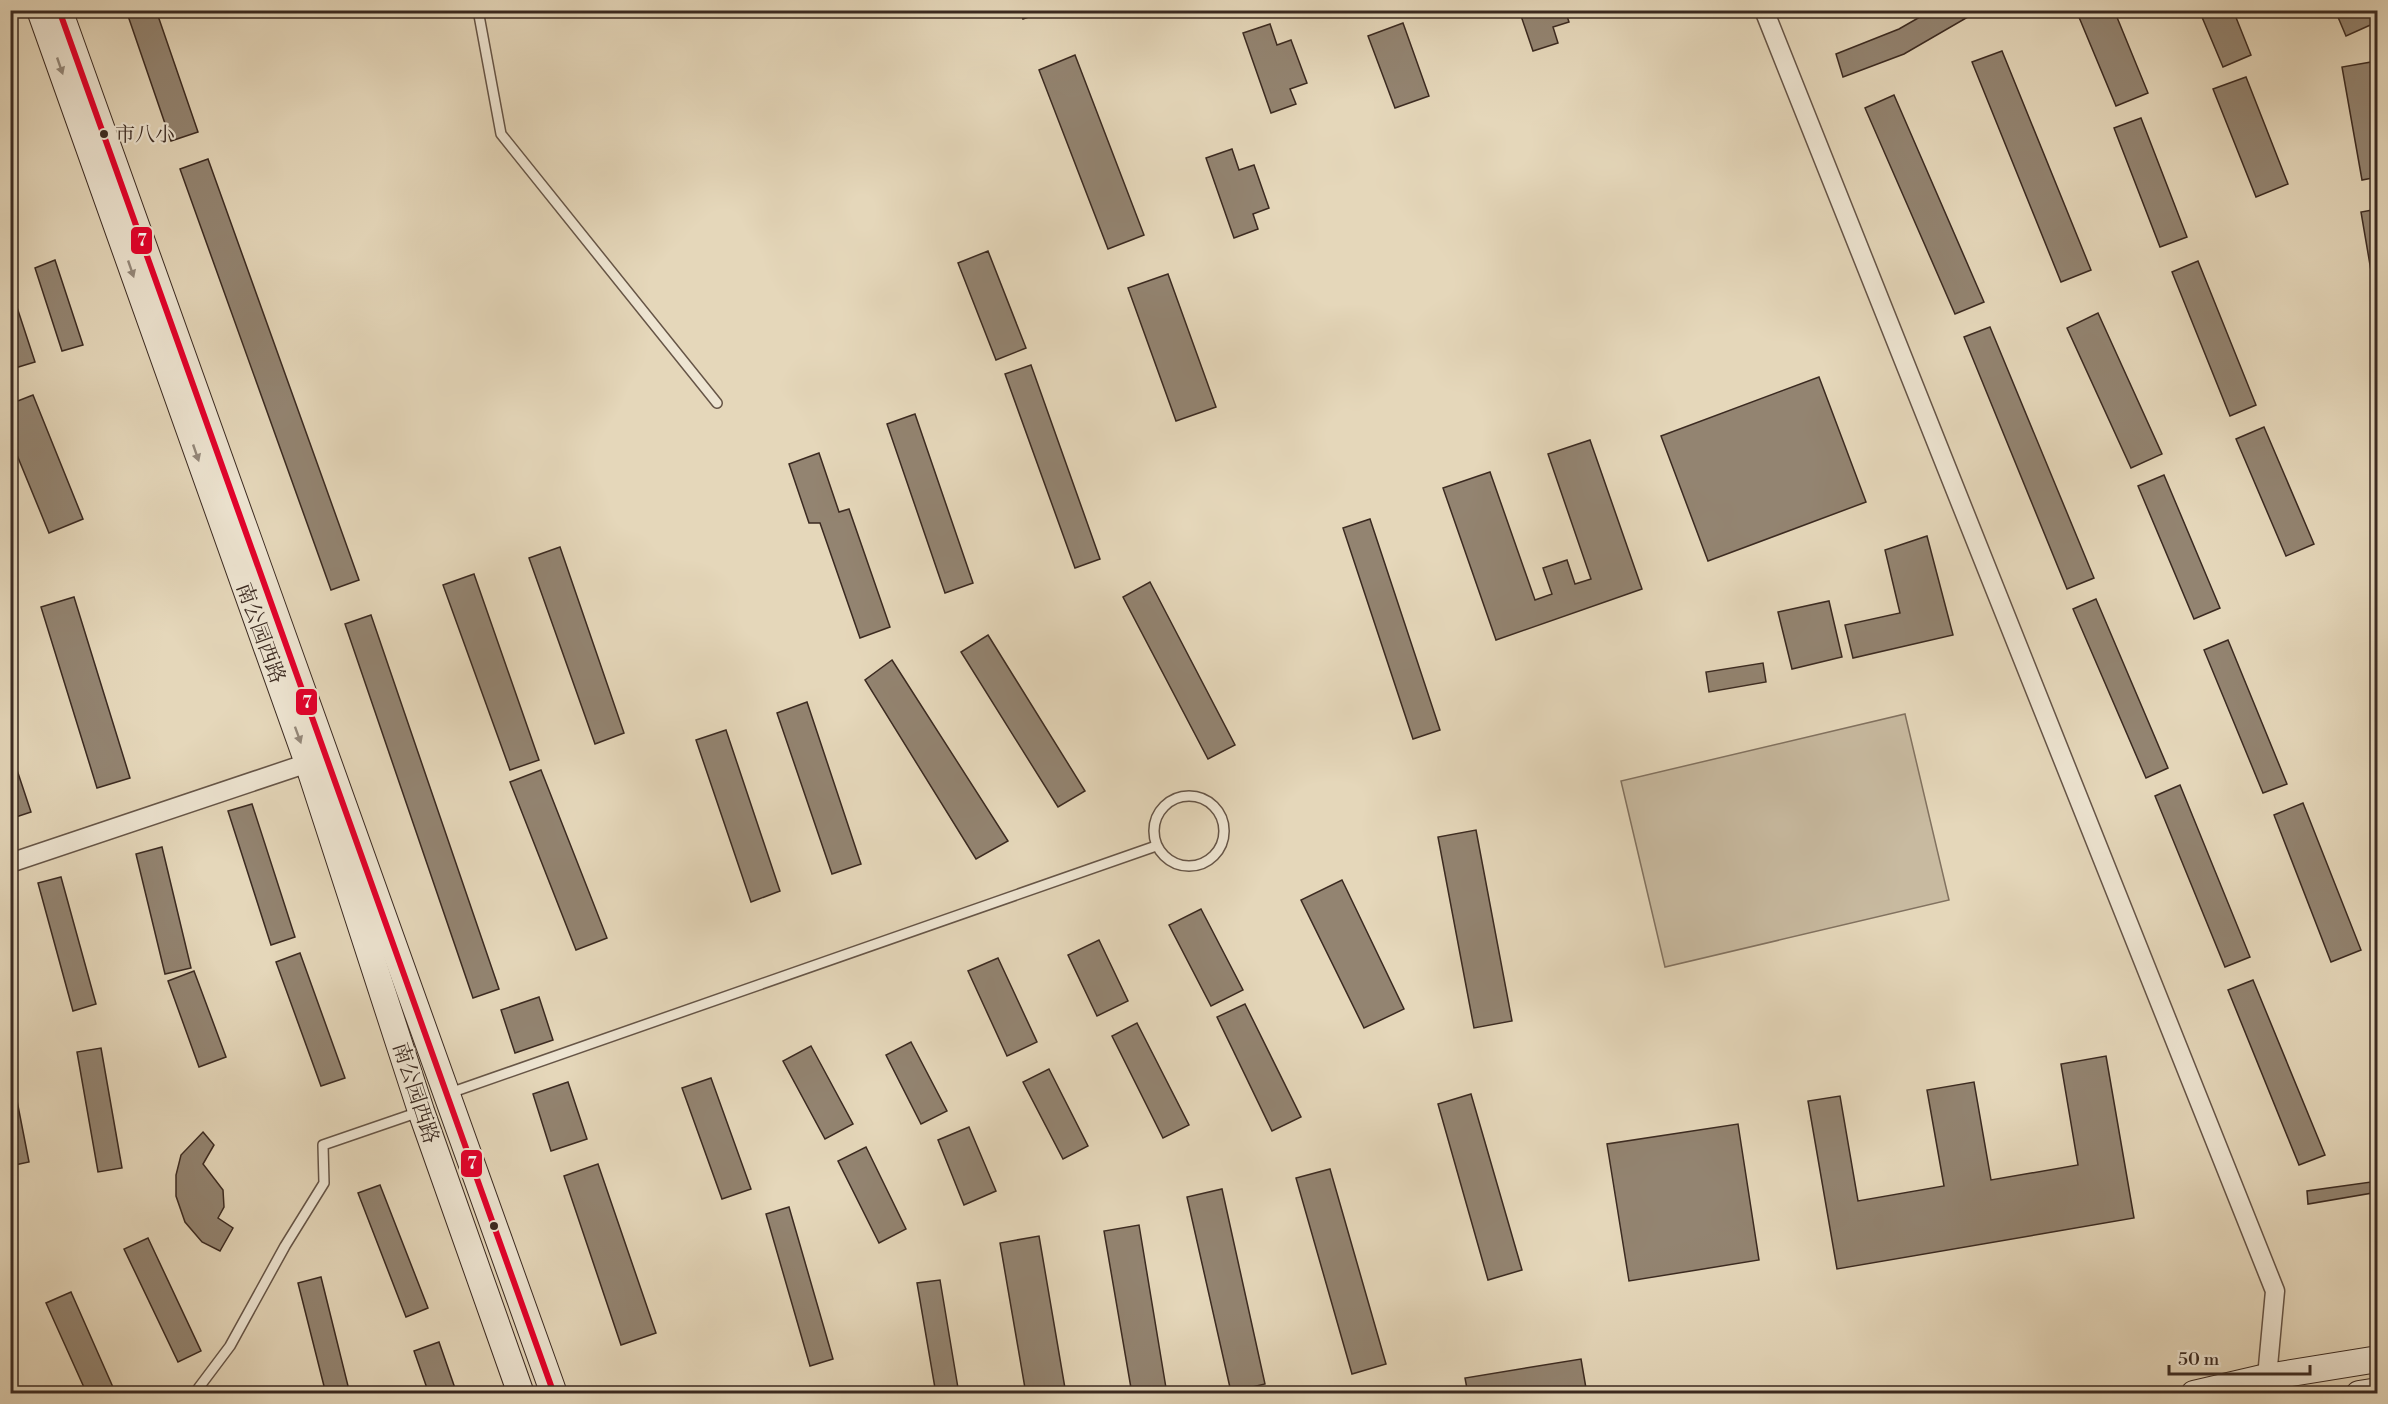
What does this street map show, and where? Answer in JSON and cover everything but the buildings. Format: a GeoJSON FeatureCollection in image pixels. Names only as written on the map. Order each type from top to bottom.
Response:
{"type":"FeatureCollection","features":[{"type":"Feature","properties":{"kind":"main road","name":"南公园西路"},"geometry":{"type":"LineString","coordinates":[[40,10],[309,764],[421,1111],[521,1394]]}},
{"type":"Feature","properties":{"kind":"main road","name":"南公园西路"},"geometry":{"type":"LineString","coordinates":[[59,10],[554,1394]]}},
{"type":"Feature","properties":{"kind":"main road"},"geometry":{"type":"LineString","coordinates":[[2194,1394],[2267,1377],[2378,1359]]}},
{"type":"Feature","properties":{"kind":"main road"},"geometry":{"type":"LineString","coordinates":[[2359,1394],[2378,1390]]}},
{"type":"Feature","properties":{"kind":"street"},"geometry":{"type":"LineString","coordinates":[[1764,10],[2275,1291],[2267,1377]]}},
{"type":"Feature","properties":{"kind":"street"},"geometry":{"type":"LineString","coordinates":[[10,863],[309,764]]}},
{"type":"Feature","properties":{"kind":"lane"},"geometry":{"type":"LineString","coordinates":[[478,10],[501,135],[717,403]]}},
{"type":"Feature","properties":{"kind":"lane"},"geometry":{"type":"LineString","coordinates":[[1202,796],[1222,815],[1223,843],[1204,864],[1176,865],[1156,846],[1155,818],[1173,797],[1202,796]]}},
{"type":"Feature","properties":{"kind":"lane"},"geometry":{"type":"LineString","coordinates":[[446,1094],[1156,846]]}},
{"type":"Feature","properties":{"kind":"lane"},"geometry":{"type":"LineString","coordinates":[[194,1394],[230,1346],[285,1245],[324,1183],[323,1145],[421,1111]]}},
{"type":"Feature","properties":{"kind":"shaded area"},"geometry":{"type":"Polygon","coordinates":[[[1905,714],[1949,900],[1665,967],[1621,781],[1905,714]]]}},
{"type":"Feature","properties":{"kind":"transit line","name":"7"},"geometry":{"type":"LineString","coordinates":[[59,10],[554,1394]]}},
{"type":"Feature","properties":{"kind":"place","name":"市八小"},"geometry":{"type":"Point","coordinates":[104,134]}}]}
